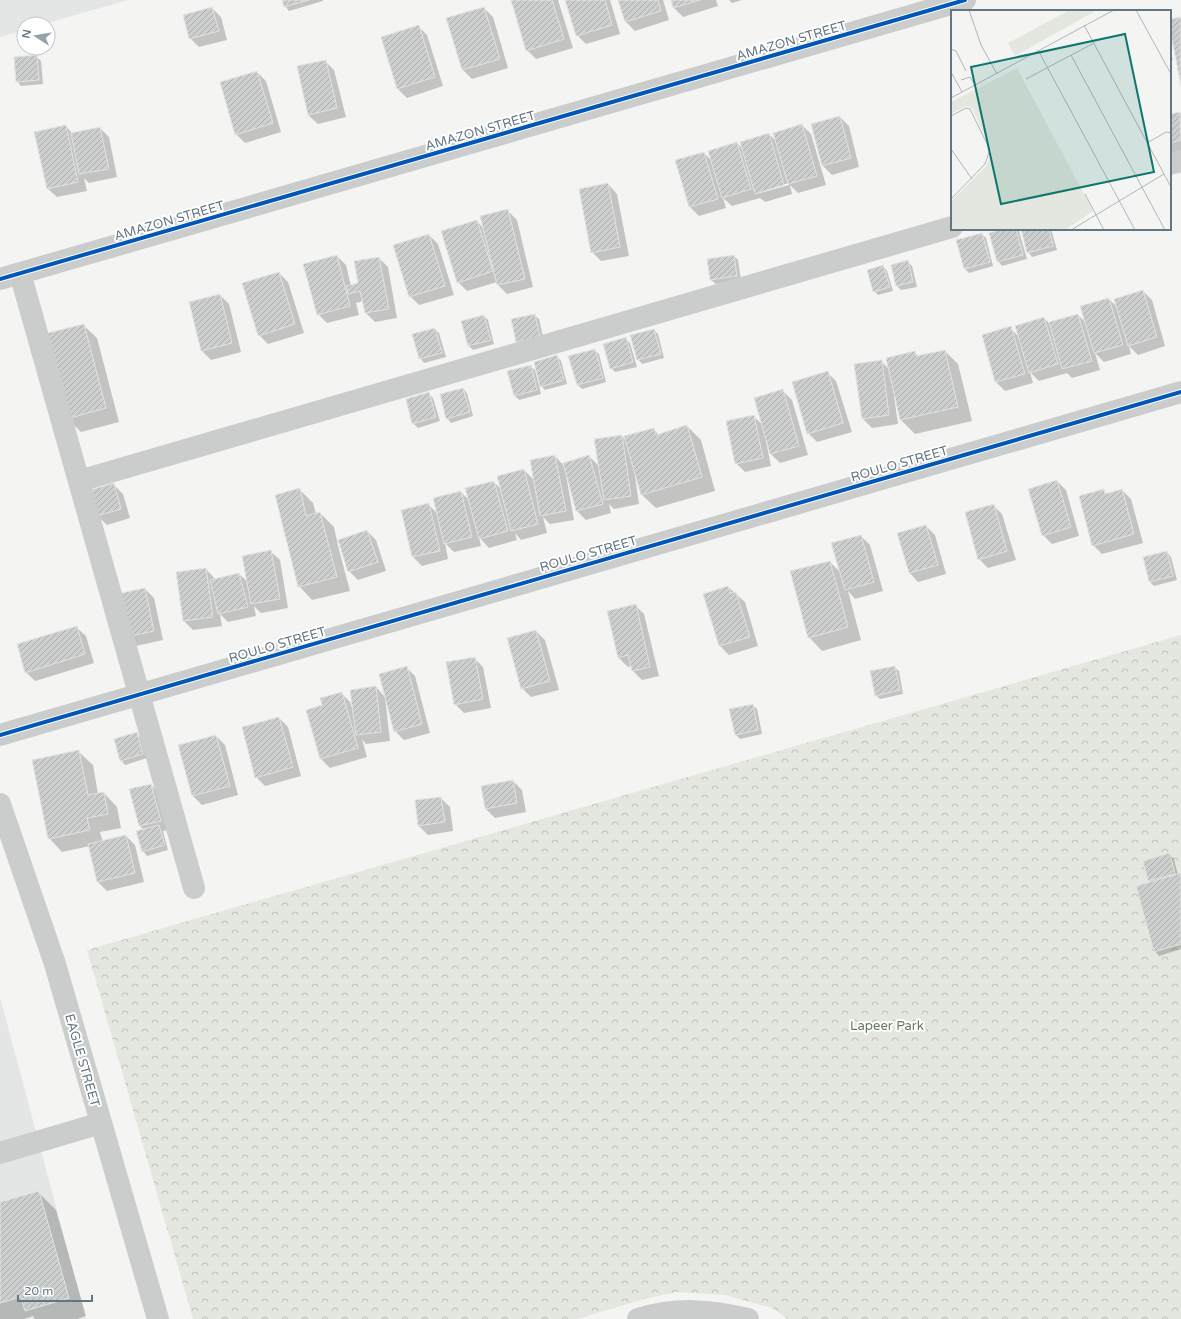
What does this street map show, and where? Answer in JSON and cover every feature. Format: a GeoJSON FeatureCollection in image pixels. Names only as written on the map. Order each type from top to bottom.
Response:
{"type":"FeatureCollection","features":[{"type":"Feature","properties":{"kind":"street","name":"AMAZON STREET"},"geometry":{"type":"LineString","coordinates":[[10,276],[930,5],[966,0]]}},
{"type":"Feature","properties":{"kind":"street"},"geometry":{"type":"LineString","coordinates":[[1171,164],[1181,161]]}},
{"type":"Feature","properties":{"kind":"street"},"geometry":{"type":"LineString","coordinates":[[79,482],[951,227]]}},
{"type":"Feature","properties":{"kind":"street"},"geometry":{"type":"LineString","coordinates":[[10,276],[79,482],[194,888]]}},
{"type":"Feature","properties":{"kind":"street","name":"ROULO STREET"},"geometry":{"type":"LineString","coordinates":[[0,735],[1181,392]]}},
{"type":"Feature","properties":{"kind":"street","name":"EAGLE STREET"},"geometry":{"type":"LineString","coordinates":[[0,804],[55,964],[158,1319]]}},
{"type":"Feature","properties":{"kind":"street"},"geometry":{"type":"LineString","coordinates":[[0,1153],[101,1123]]}},
{"type":"Feature","properties":{"kind":"street"},"geometry":{"type":"LineString","coordinates":[[638,1319],[651,1315],[681,1310],[718,1312],[748,1319]]}},
{"type":"Feature","properties":{"kind":"shaded area"},"geometry":{"type":"Polygon","coordinates":[[[0,0],[128,0],[56,21],[56,16],[16,16],[16,32],[0,37],[0,0]]]}},
{"type":"Feature","properties":{"kind":"shaded area"},"geometry":{"type":"Polygon","coordinates":[[[0,997],[86,1319],[0,1319],[0,997]]]}},
{"type":"Feature","properties":{"kind":"green space","name":"Lapeer Park"},"geometry":{"type":"Polygon","coordinates":[[[1181,635],[1181,1319],[788,1319],[772,1308],[725,1295],[677,1292],[648,1298],[577,1319],[193,1319],[87,950],[1181,635]]]}},
{"type":"Feature","properties":{"kind":"building"},"geometry":{"type":"Polygon","coordinates":[[[282,0],[309,0],[284,7],[282,0]]]}},
{"type":"Feature","properties":{"kind":"building"},"geometry":{"type":"Polygon","coordinates":[[[511,0],[552,0],[564,39],[526,51],[511,0]]]}},
{"type":"Feature","properties":{"kind":"building"},"geometry":{"type":"Polygon","coordinates":[[[565,0],[605,0],[612,25],[576,36],[565,0]]]}},
{"type":"Feature","properties":{"kind":"building"},"geometry":{"type":"Polygon","coordinates":[[[618,0],[658,0],[661,11],[625,22],[618,0]]]}},
{"type":"Feature","properties":{"kind":"building"},"geometry":{"type":"Polygon","coordinates":[[[671,0],[700,0],[673,8],[671,0]]]}},
{"type":"Feature","properties":{"kind":"building"},"geometry":{"type":"Polygon","coordinates":[[[212,7],[219,31],[189,39],[183,15],[212,7]]]}},
{"type":"Feature","properties":{"kind":"building"},"geometry":{"type":"Polygon","coordinates":[[[484,7],[500,59],[462,70],[446,18],[484,7]]]}},
{"type":"Feature","properties":{"kind":"building"},"geometry":{"type":"Polygon","coordinates":[[[1181,17],[1181,86],[1171,34],[1171,19],[1181,17]]]}},
{"type":"Feature","properties":{"kind":"building"},"geometry":{"type":"Polygon","coordinates":[[[419,25],[435,77],[397,89],[381,37],[419,25]]]}},
{"type":"Feature","properties":{"kind":"building"},"geometry":{"type":"Polygon","coordinates":[[[37,56],[39,80],[16,82],[14,57],[37,56]]]}},
{"type":"Feature","properties":{"kind":"building"},"geometry":{"type":"Polygon","coordinates":[[[326,60],[337,108],[308,115],[297,66],[326,60]]]}},
{"type":"Feature","properties":{"kind":"building"},"geometry":{"type":"Polygon","coordinates":[[[257,71],[273,123],[235,135],[220,82],[257,71]]]}},
{"type":"Feature","properties":{"kind":"building"},"geometry":{"type":"Polygon","coordinates":[[[1180,112],[1181,140],[1171,143],[1171,114],[1180,112]]]}},
{"type":"Feature","properties":{"kind":"building"},"geometry":{"type":"Polygon","coordinates":[[[840,116],[851,158],[822,166],[811,124],[840,116]]]}},
{"type":"Feature","properties":{"kind":"building"},"geometry":{"type":"Polygon","coordinates":[[[802,124],[817,176],[788,184],[773,133],[802,124]]]}},
{"type":"Feature","properties":{"kind":"building"},"geometry":{"type":"Polygon","coordinates":[[[66,125],[78,182],[47,189],[34,132],[66,125]]]}},
{"type":"Feature","properties":{"kind":"building"},"geometry":{"type":"Polygon","coordinates":[[[100,127],[109,169],[79,174],[71,133],[100,127]]]}},
{"type":"Feature","properties":{"kind":"building"},"geometry":{"type":"Polygon","coordinates":[[[769,133],[784,185],[755,194],[740,142],[769,133]]]}},
{"type":"Feature","properties":{"kind":"building"},"geometry":{"type":"Polygon","coordinates":[[[737,142],[751,189],[722,198],[708,151],[737,142]]]}},
{"type":"Feature","properties":{"kind":"building"},"geometry":{"type":"Polygon","coordinates":[[[704,152],[718,199],[689,207],[675,160],[704,152]]]}},
{"type":"Feature","properties":{"kind":"building"},"geometry":{"type":"Polygon","coordinates":[[[608,183],[620,247],[591,253],[579,189],[608,183]]]}},
{"type":"Feature","properties":{"kind":"building"},"geometry":{"type":"Polygon","coordinates":[[[508,209],[525,279],[497,285],[480,216],[508,209]]]}},
{"type":"Feature","properties":{"kind":"building"},"geometry":{"type":"Polygon","coordinates":[[[477,220],[493,271],[457,283],[441,231],[477,220]]]}},
{"type":"Feature","properties":{"kind":"building"},"geometry":{"type":"Polygon","coordinates":[[[1000,230],[1016,230],[1023,255],[997,262],[989,233],[1000,230]]]}},
{"type":"Feature","properties":{"kind":"building"},"geometry":{"type":"Polygon","coordinates":[[[1021,230],[1049,230],[1053,246],[1027,253],[1021,230]]]}},
{"type":"Feature","properties":{"kind":"building"},"geometry":{"type":"Polygon","coordinates":[[[982,233],[990,262],[964,269],[956,240],[982,233]]]}},
{"type":"Feature","properties":{"kind":"building"},"geometry":{"type":"Polygon","coordinates":[[[429,234],[445,286],[409,297],[393,245],[429,234]]]}},
{"type":"Feature","properties":{"kind":"building"},"geometry":{"type":"Polygon","coordinates":[[[337,255],[350,306],[317,315],[303,264],[337,255]]]}},
{"type":"Feature","properties":{"kind":"building"},"geometry":{"type":"Polygon","coordinates":[[[734,255],[737,276],[710,280],[707,259],[734,255]]]}},
{"type":"Feature","properties":{"kind":"building"},"geometry":{"type":"Polygon","coordinates":[[[379,257],[389,309],[365,313],[360,291],[348,294],[346,286],[358,283],[354,261],[379,257]]]}},
{"type":"Feature","properties":{"kind":"building"},"geometry":{"type":"Polygon","coordinates":[[[908,260],[913,282],[896,286],[891,265],[908,260]]]}},
{"type":"Feature","properties":{"kind":"building"},"geometry":{"type":"Polygon","coordinates":[[[883,265],[890,287],[873,292],[867,270],[883,265]]]}},
{"type":"Feature","properties":{"kind":"building"},"geometry":{"type":"Polygon","coordinates":[[[279,272],[295,324],[258,336],[242,283],[279,272]]]}},
{"type":"Feature","properties":{"kind":"building"},"geometry":{"type":"Polygon","coordinates":[[[1143,290],[1157,337],[1128,346],[1114,299],[1143,290]]]}},
{"type":"Feature","properties":{"kind":"building"},"geometry":{"type":"Polygon","coordinates":[[[220,294],[232,343],[201,351],[189,302],[220,294]]]}},
{"type":"Feature","properties":{"kind":"building"},"geometry":{"type":"Polygon","coordinates":[[[1109,298],[1123,345],[1094,353],[1080,306],[1109,298]]]}},
{"type":"Feature","properties":{"kind":"building"},"geometry":{"type":"Polygon","coordinates":[[[535,314],[540,337],[516,342],[511,319],[535,314]]]}},
{"type":"Feature","properties":{"kind":"building"},"geometry":{"type":"Polygon","coordinates":[[[1078,314],[1092,361],[1062,369],[1049,322],[1078,314]]]}},
{"type":"Feature","properties":{"kind":"building"},"geometry":{"type":"Polygon","coordinates":[[[484,315],[491,340],[468,346],[461,321],[484,315]]]}},
{"type":"Feature","properties":{"kind":"building"},"geometry":{"type":"Polygon","coordinates":[[[1044,317],[1058,364],[1029,373],[1015,326],[1044,317]]]}},
{"type":"Feature","properties":{"kind":"building"},"geometry":{"type":"Polygon","coordinates":[[[84,324],[106,408],[66,419],[44,334],[84,324]]]}},
{"type":"Feature","properties":{"kind":"building"},"geometry":{"type":"Polygon","coordinates":[[[1011,326],[1025,374],[995,382],[982,335],[1011,326]]]}},
{"type":"Feature","properties":{"kind":"building"},"geometry":{"type":"Polygon","coordinates":[[[435,328],[442,353],[419,359],[412,334],[435,328]]]}},
{"type":"Feature","properties":{"kind":"building"},"geometry":{"type":"Polygon","coordinates":[[[654,329],[661,354],[637,360],[630,335],[654,329]]]}},
{"type":"Feature","properties":{"kind":"building"},"geometry":{"type":"Polygon","coordinates":[[[626,337],[633,362],[610,369],[603,344],[626,337]]]}},
{"type":"Feature","properties":{"kind":"building"},"geometry":{"type":"Polygon","coordinates":[[[595,349],[603,378],[577,385],[568,356],[595,349]]]}},
{"type":"Feature","properties":{"kind":"building"},"geometry":{"type":"Polygon","coordinates":[[[945,350],[958,407],[900,420],[886,358],[915,351],[916,356],[945,350]]]}},
{"type":"Feature","properties":{"kind":"building"},"geometry":{"type":"Polygon","coordinates":[[[557,355],[564,380],[540,387],[534,362],[557,355]]]}},
{"type":"Feature","properties":{"kind":"building"},"geometry":{"type":"Polygon","coordinates":[[[882,360],[889,415],[862,419],[854,364],[882,360]]]}},
{"type":"Feature","properties":{"kind":"building"},"geometry":{"type":"Polygon","coordinates":[[[531,365],[537,390],[514,396],[507,371],[531,365]]]}},
{"type":"Feature","properties":{"kind":"building"},"geometry":{"type":"Polygon","coordinates":[[[828,371],[843,423],[807,434],[792,382],[828,371]]]}},
{"type":"Feature","properties":{"kind":"building"},"geometry":{"type":"Polygon","coordinates":[[[463,388],[470,412],[446,419],[440,394],[463,388]]]}},
{"type":"Feature","properties":{"kind":"building"},"geometry":{"type":"Polygon","coordinates":[[[783,389],[799,446],[770,454],[754,398],[783,389]]]}},
{"type":"Feature","properties":{"kind":"building"},"geometry":{"type":"Polygon","coordinates":[[[429,392],[436,417],[412,424],[406,399],[429,392]]]}},
{"type":"Feature","properties":{"kind":"building"},"geometry":{"type":"Polygon","coordinates":[[[754,415],[763,458],[735,464],[726,421],[754,415]]]}},
{"type":"Feature","properties":{"kind":"building"},"geometry":{"type":"Polygon","coordinates":[[[687,425],[702,477],[641,495],[624,436],[654,428],[656,435],[687,425]]]}},
{"type":"Feature","properties":{"kind":"building"},"geometry":{"type":"Polygon","coordinates":[[[622,435],[631,496],[604,500],[594,439],[622,435]]]}},
{"type":"Feature","properties":{"kind":"building"},"geometry":{"type":"Polygon","coordinates":[[[555,455],[566,511],[540,516],[530,460],[555,455]]]}},
{"type":"Feature","properties":{"kind":"building"},"geometry":{"type":"Polygon","coordinates":[[[589,455],[603,504],[576,511],[563,463],[589,455]]]}},
{"type":"Feature","properties":{"kind":"building"},"geometry":{"type":"Polygon","coordinates":[[[524,469],[538,524],[511,531],[497,476],[524,469]]]}},
{"type":"Feature","properties":{"kind":"building"},"geometry":{"type":"Polygon","coordinates":[[[1057,480],[1071,527],[1042,536],[1028,489],[1057,480]]]}},
{"type":"Feature","properties":{"kind":"building"},"geometry":{"type":"Polygon","coordinates":[[[494,481],[508,531],[479,539],[465,488],[494,481]]]}},
{"type":"Feature","properties":{"kind":"building"},"geometry":{"type":"Polygon","coordinates":[[[114,483],[121,509],[97,516],[90,490],[114,483]]]}},
{"type":"Feature","properties":{"kind":"building"},"geometry":{"type":"Polygon","coordinates":[[[300,488],[306,516],[320,512],[337,577],[298,587],[275,495],[300,488]]]}},
{"type":"Feature","properties":{"kind":"building"},"geometry":{"type":"Polygon","coordinates":[[[1104,489],[1105,494],[1122,489],[1134,534],[1092,546],[1079,496],[1104,489]]]}},
{"type":"Feature","properties":{"kind":"building"},"geometry":{"type":"Polygon","coordinates":[[[461,491],[472,537],[444,544],[433,498],[461,491]]]}},
{"type":"Feature","properties":{"kind":"building"},"geometry":{"type":"Polygon","coordinates":[[[429,503],[440,551],[412,557],[401,510],[429,503]]]}},
{"type":"Feature","properties":{"kind":"building"},"geometry":{"type":"Polygon","coordinates":[[[994,504],[1007,551],[978,560],[965,512],[994,504]]]}},
{"type":"Feature","properties":{"kind":"building"},"geometry":{"type":"Polygon","coordinates":[[[926,525],[938,565],[909,573],[897,533],[926,525]]]}},
{"type":"Feature","properties":{"kind":"building"},"geometry":{"type":"Polygon","coordinates":[[[367,530],[378,562],[348,572],[338,540],[367,530]]]}},
{"type":"Feature","properties":{"kind":"building"},"geometry":{"type":"Polygon","coordinates":[[[861,535],[874,582],[845,590],[831,543],[861,535]]]}},
{"type":"Feature","properties":{"kind":"building"},"geometry":{"type":"Polygon","coordinates":[[[271,550],[280,599],[251,604],[242,556],[271,550]]]}},
{"type":"Feature","properties":{"kind":"building"},"geometry":{"type":"Polygon","coordinates":[[[1167,551],[1173,576],[1149,582],[1143,557],[1167,551]]]}},
{"type":"Feature","properties":{"kind":"building"},"geometry":{"type":"Polygon","coordinates":[[[830,561],[848,627],[808,638],[790,571],[830,561]]]}},
{"type":"Feature","properties":{"kind":"building"},"geometry":{"type":"Polygon","coordinates":[[[206,568],[213,617],[183,621],[176,572],[206,568]]]}},
{"type":"Feature","properties":{"kind":"building"},"geometry":{"type":"Polygon","coordinates":[[[239,573],[248,607],[218,614],[210,580],[239,573]]]}},
{"type":"Feature","properties":{"kind":"building"},"geometry":{"type":"Polygon","coordinates":[[[728,586],[730,593],[736,592],[750,637],[719,646],[703,594],[728,586]]]}},
{"type":"Feature","properties":{"kind":"building"},"geometry":{"type":"Polygon","coordinates":[[[145,588],[154,631],[126,637],[117,594],[145,588]]]}},
{"type":"Feature","properties":{"kind":"building"},"geometry":{"type":"Polygon","coordinates":[[[636,604],[650,667],[632,671],[628,655],[618,658],[607,611],[636,604]]]}},
{"type":"Feature","properties":{"kind":"building"},"geometry":{"type":"Polygon","coordinates":[[[77,626],[85,654],[25,673],[17,644],[77,626]]]}},
{"type":"Feature","properties":{"kind":"building"},"geometry":{"type":"Polygon","coordinates":[[[536,630],[550,681],[521,689],[507,638],[536,630]]]}},
{"type":"Feature","properties":{"kind":"building"},"geometry":{"type":"Polygon","coordinates":[[[475,657],[483,699],[454,705],[446,662],[475,657]]]}},
{"type":"Feature","properties":{"kind":"building"},"geometry":{"type":"Polygon","coordinates":[[[407,666],[422,724],[394,732],[379,674],[407,666]]]}},
{"type":"Feature","properties":{"kind":"building"},"geometry":{"type":"Polygon","coordinates":[[[895,666],[900,690],[875,696],[870,671],[895,666]]]}},
{"type":"Feature","properties":{"kind":"building"},"geometry":{"type":"Polygon","coordinates":[[[376,686],[381,732],[356,735],[350,690],[376,686]]]}},
{"type":"Feature","properties":{"kind":"building"},"geometry":{"type":"Polygon","coordinates":[[[342,692],[358,748],[320,759],[306,710],[322,705],[320,698],[342,692]]]}},
{"type":"Feature","properties":{"kind":"building"},"geometry":{"type":"Polygon","coordinates":[[[753,704],[758,730],[735,735],[729,709],[753,704]]]}},
{"type":"Feature","properties":{"kind":"building"},"geometry":{"type":"Polygon","coordinates":[[[279,717],[293,767],[255,778],[242,727],[279,717]]]}},
{"type":"Feature","properties":{"kind":"building"},"geometry":{"type":"Polygon","coordinates":[[[137,732],[143,754],[120,761],[114,739],[137,732]]]}},
{"type":"Feature","properties":{"kind":"building"},"geometry":{"type":"Polygon","coordinates":[[[216,735],[230,786],[192,796],[178,745],[216,735]]]}},
{"type":"Feature","properties":{"kind":"building"},"geometry":{"type":"Polygon","coordinates":[[[79,750],[88,795],[104,792],[108,814],[87,818],[90,830],[48,839],[32,760],[79,750]]]}},
{"type":"Feature","properties":{"kind":"building"},"geometry":{"type":"Polygon","coordinates":[[[513,780],[517,803],[485,809],[481,786],[513,780]]]}},
{"type":"Feature","properties":{"kind":"building"},"geometry":{"type":"Polygon","coordinates":[[[151,784],[161,821],[139,826],[129,789],[151,784]]]}},
{"type":"Feature","properties":{"kind":"building"},"geometry":{"type":"Polygon","coordinates":[[[441,797],[445,822],[418,826],[415,800],[441,797]]]}},
{"type":"Feature","properties":{"kind":"building"},"geometry":{"type":"Polygon","coordinates":[[[159,825],[165,845],[142,852],[136,831],[159,825]]]}},
{"type":"Feature","properties":{"kind":"building"},"geometry":{"type":"Polygon","coordinates":[[[126,835],[135,873],[97,882],[88,844],[126,835]]]}},
{"type":"Feature","properties":{"kind":"building"},"geometry":{"type":"Polygon","coordinates":[[[1170,853],[1175,874],[1148,881],[1143,861],[1170,853]]]}},
{"type":"Feature","properties":{"kind":"building"},"geometry":{"type":"Polygon","coordinates":[[[1181,873],[1181,944],[1154,952],[1136,886],[1181,873]]]}},
{"type":"Feature","properties":{"kind":"building"},"geometry":{"type":"Polygon","coordinates":[[[39,1191],[69,1298],[25,1311],[21,1297],[0,1303],[0,1202],[39,1191]]]}},
{"type":"Feature","properties":{"kind":"cycle path"},"geometry":{"type":"LineString","coordinates":[[0,279],[965,0]]}},
{"type":"Feature","properties":{"kind":"cycle path"},"geometry":{"type":"LineString","coordinates":[[0,735],[1181,392]]}}]}
